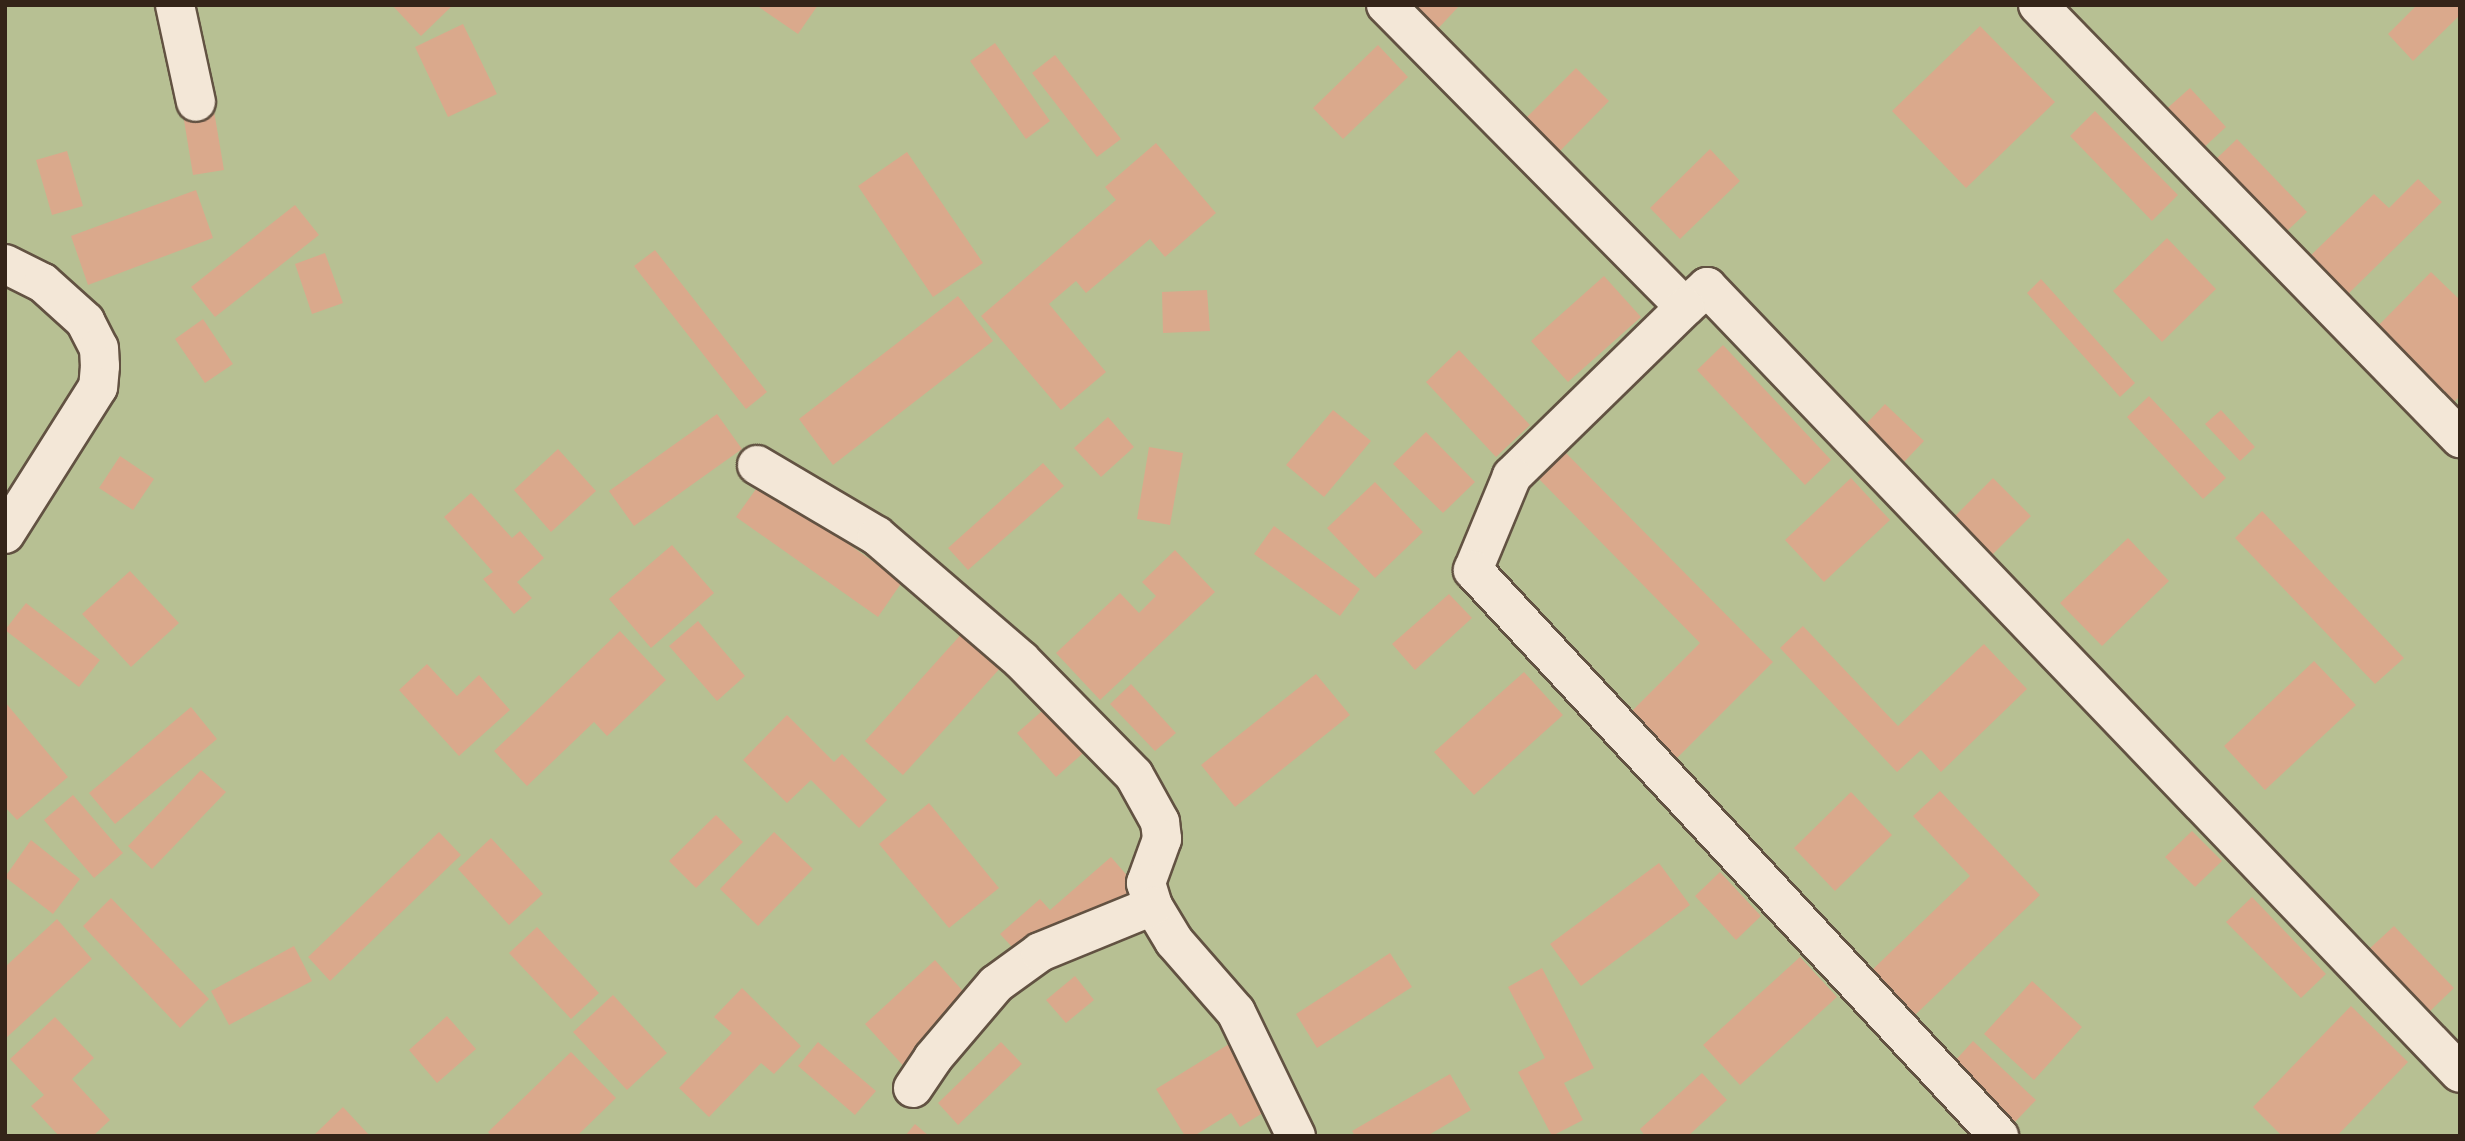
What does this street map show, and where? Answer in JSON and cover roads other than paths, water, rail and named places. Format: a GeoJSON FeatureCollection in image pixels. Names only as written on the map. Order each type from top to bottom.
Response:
{"type":"FeatureCollection","features":[{"type":"Feature","properties":{"kind":"lane"},"geometry":{"type":"LineString","coordinates":[[175,5],[196,102]]}},
{"type":"Feature","properties":{"kind":"lane"},"geometry":{"type":"LineString","coordinates":[[1386,5],[1685,307]]}},
{"type":"Feature","properties":{"kind":"lane"},"geometry":{"type":"LineString","coordinates":[[2038,5],[2460,438]]}},
{"type":"Feature","properties":{"kind":"lane"},"geometry":{"type":"LineString","coordinates":[[5,264],[43,284],[85,321],[99,348],[100,366],[98,387],[5,534]]}},
{"type":"Feature","properties":{"kind":"lane"},"geometry":{"type":"LineString","coordinates":[[1999,1136],[1473,570],[1512,476],[1707,287],[2460,1073]]}},
{"type":"Feature","properties":{"kind":"lane"},"geometry":{"type":"LineString","coordinates":[[757,465],[877,536],[1021,660],[1134,775],[1160,822],[1162,839],[1146,883],[1153,906],[1174,941],[1236,1012],[1296,1136]]}},
{"type":"Feature","properties":{"kind":"lane"},"geometry":{"type":"LineString","coordinates":[[913,1088],[933,1058],[996,984],[1040,952],[1153,906]]}}]}
